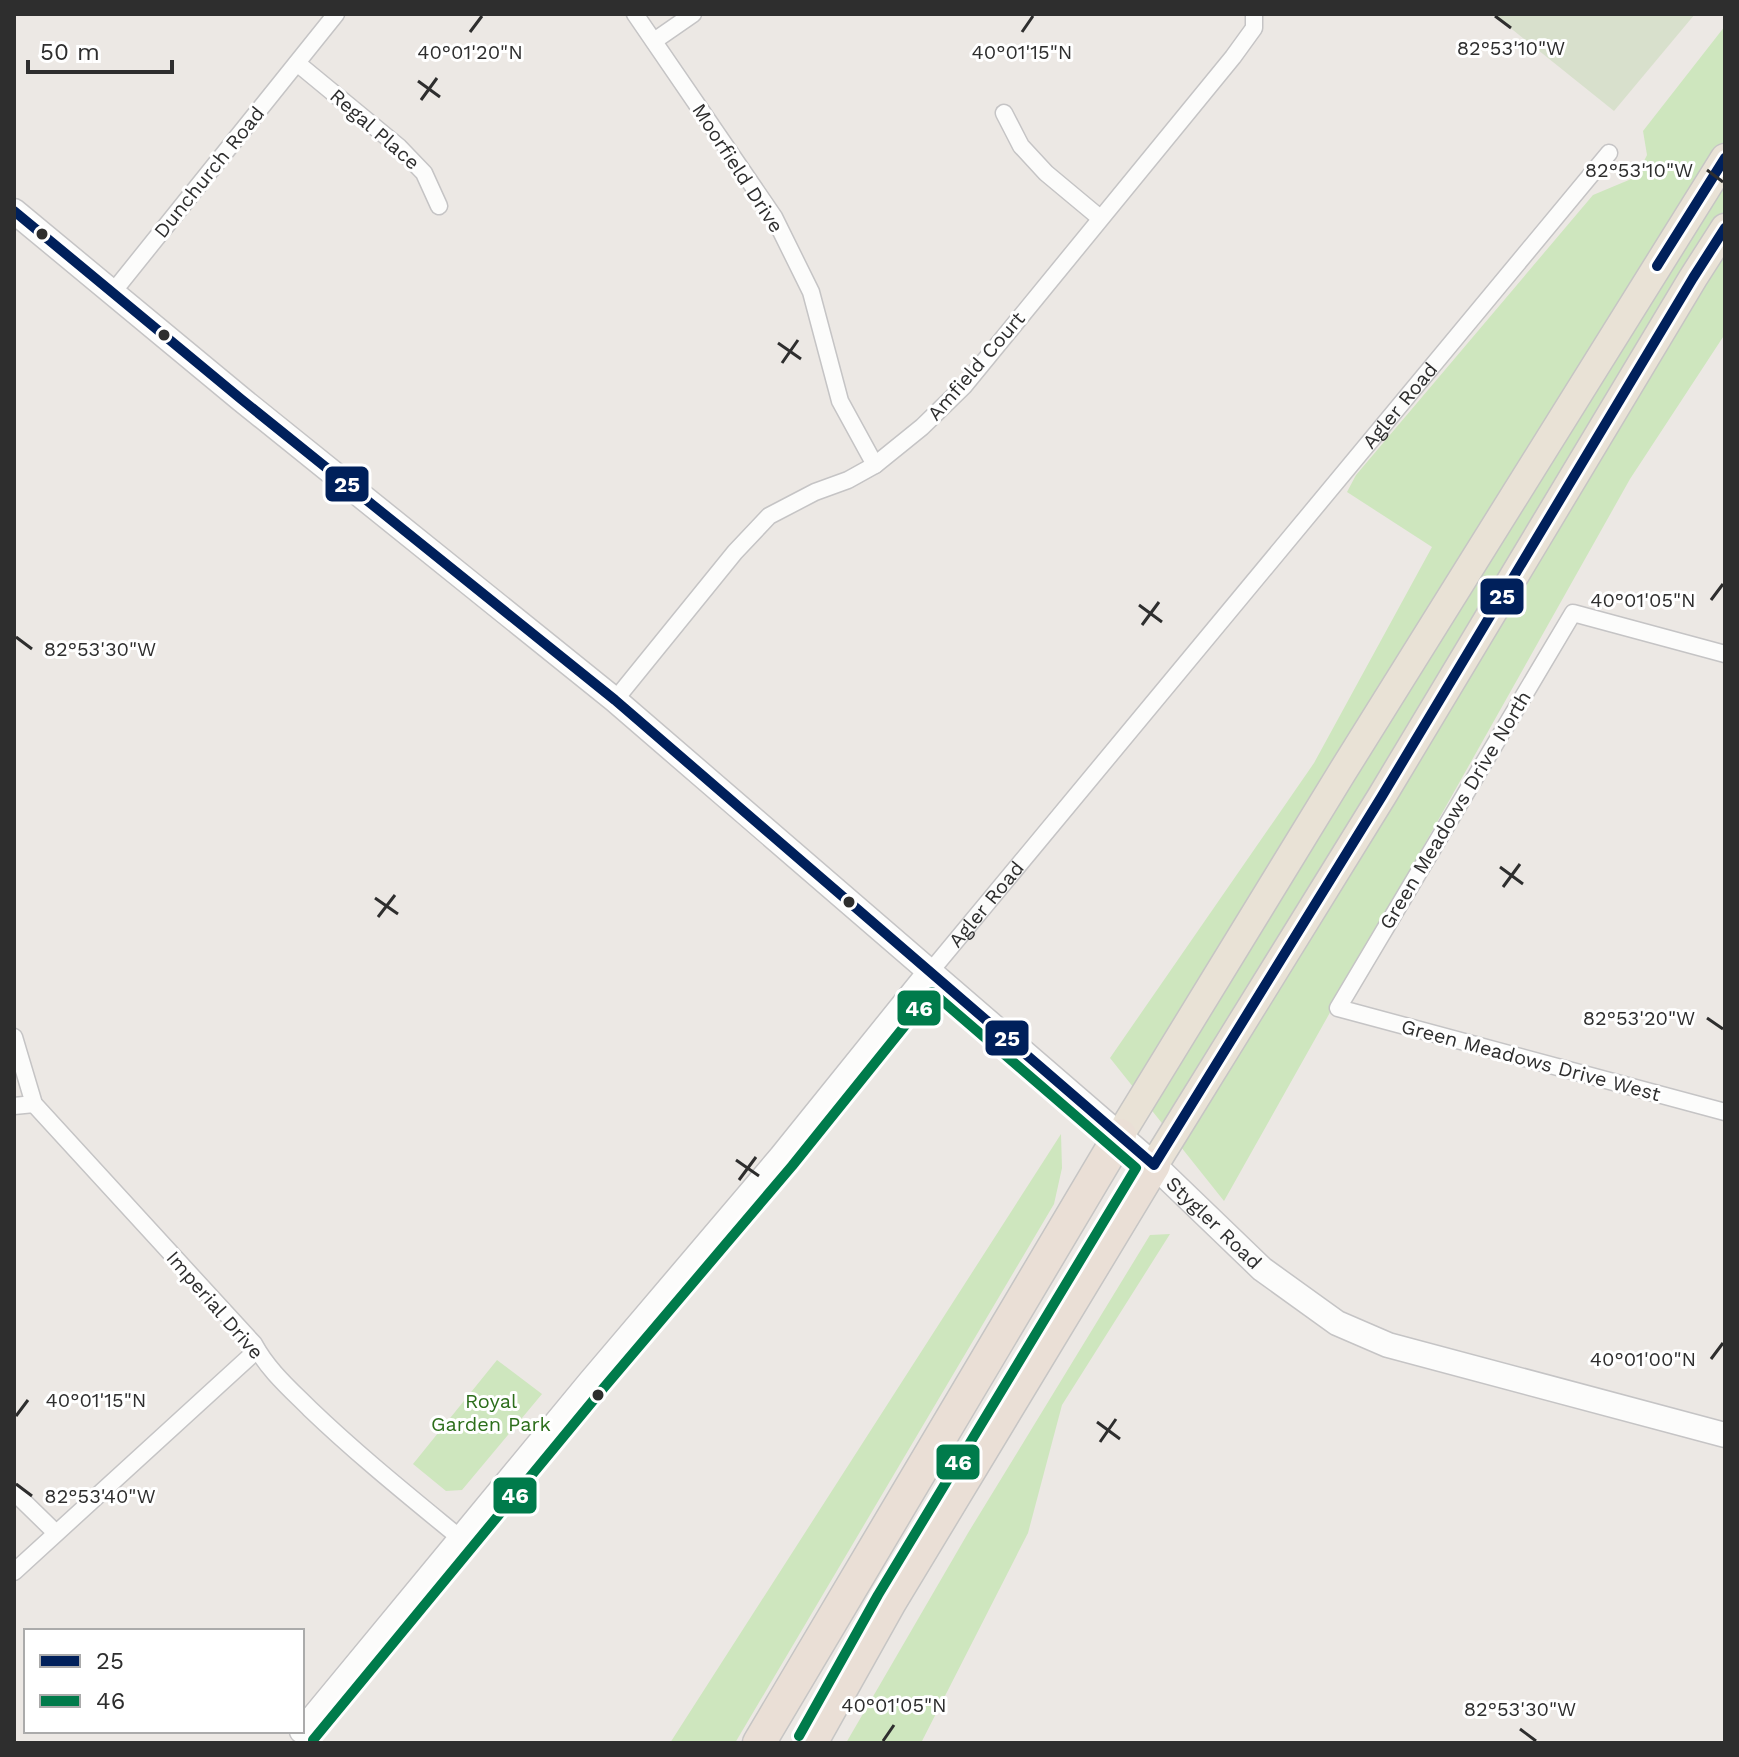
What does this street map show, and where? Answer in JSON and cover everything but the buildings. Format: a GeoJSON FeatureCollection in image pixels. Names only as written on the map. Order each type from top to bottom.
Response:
{"type":"FeatureCollection","features":[{"type":"Feature","properties":{"kind":"highway"},"geometry":{"type":"LineString","coordinates":[[759,1743],[1120,1135],[1725,158]]}},
{"type":"Feature","properties":{"kind":"highway"},"geometry":{"type":"LineString","coordinates":[[811,1743],[890,1602],[1725,228]]}},
{"type":"Feature","properties":{"kind":"main road","name":"Stygler Road"},"geometry":{"type":"LineString","coordinates":[[14,211],[241,399],[615,700],[1120,1135],[1262,1269],[1337,1323],[1388,1345],[1725,1435]]}},
{"type":"Feature","properties":{"kind":"main road","name":"Agler Road"},"geometry":{"type":"LineString","coordinates":[[304,1729],[590,1382],[781,1157],[930,972]]}},
{"type":"Feature","properties":{"kind":"street","name":"Dunchurch Road"},"geometry":{"type":"LineString","coordinates":[[113,292],[336,14]]}},
{"type":"Feature","properties":{"kind":"street","name":"Moorfield Drive"},"geometry":{"type":"LineString","coordinates":[[635,14],[774,217],[811,292],[840,401],[875,465]]}},
{"type":"Feature","properties":{"kind":"street"},"geometry":{"type":"LineString","coordinates":[[654,41],[693,14]]}},
{"type":"Feature","properties":{"kind":"street","name":"Amfield Court"},"geometry":{"type":"LineString","coordinates":[[615,700],[735,552],[769,516],[875,465],[922,427],[964,386],[1233,57],[1254,28],[1254,14]]}},
{"type":"Feature","properties":{"kind":"street","name":"Regal Place"},"geometry":{"type":"LineString","coordinates":[[297,63],[399,147],[424,173],[439,206]]}},
{"type":"Feature","properties":{"kind":"street"},"geometry":{"type":"LineString","coordinates":[[1004,113],[1021,146],[1046,173],[1100,218]]}},
{"type":"Feature","properties":{"kind":"street","name":"Agler Road"},"geometry":{"type":"LineString","coordinates":[[930,972],[1609,153]]}},
{"type":"Feature","properties":{"kind":"street","name":"Green Meadows Drive North"},"geometry":{"type":"LineString","coordinates":[[1338,1008],[1573,613],[1725,654]]}},
{"type":"Feature","properties":{"kind":"street","name":"Green Meadows Drive West"},"geometry":{"type":"LineString","coordinates":[[1338,1008],[1725,1112]]}},
{"type":"Feature","properties":{"kind":"street","name":"Imperial Drive"},"geometry":{"type":"LineString","coordinates":[[14,1037],[34,1104],[254,1344],[276,1375],[347,1445],[460,1538]]}},
{"type":"Feature","properties":{"kind":"street"},"geometry":{"type":"LineString","coordinates":[[14,1106],[34,1104]]}},
{"type":"Feature","properties":{"kind":"street"},"geometry":{"type":"LineString","coordinates":[[14,1572],[257,1350]]}},
{"type":"Feature","properties":{"kind":"street"},"geometry":{"type":"LineString","coordinates":[[14,1492],[56,1533]]}},
{"type":"Feature","properties":{"kind":"green space"},"geometry":{"type":"Polygon","coordinates":[[[1493,14],[1695,14],[1614,111],[1493,14]]]}},
{"type":"Feature","properties":{"kind":"green space"},"geometry":{"type":"Polygon","coordinates":[[[1725,26],[1725,334],[1630,479],[1224,1201],[1110,1058],[1314,763],[1432,547],[1347,492],[1356,475],[1593,195],[1636,177],[1647,155],[1643,131],[1725,26]]]}},
{"type":"Feature","properties":{"kind":"green space"},"geometry":{"type":"Polygon","coordinates":[[[1061,1134],[1062,1168],[1054,1204],[735,1743],[670,1743],[1061,1134]]]}},
{"type":"Feature","properties":{"kind":"green space"},"geometry":{"type":"Polygon","coordinates":[[[1170,1234],[1062,1405],[1028,1533],[921,1743],[846,1743],[968,1533],[1150,1235],[1170,1234]]]}},
{"type":"Feature","properties":{"kind":"green space","name":"Royal Garden Park"},"geometry":{"type":"Polygon","coordinates":[[[497,1360],[542,1394],[462,1490],[446,1491],[413,1464],[497,1360]]]}},
{"type":"Feature","properties":{"kind":"transit line","name":"25"},"geometry":{"type":"LineString","coordinates":[[1657,266],[1725,158]]}},
{"type":"Feature","properties":{"kind":"transit line","name":"25"},"geometry":{"type":"LineString","coordinates":[[14,211],[241,399],[615,700],[1154,1165],[1382,796],[1725,228]]}},
{"type":"Feature","properties":{"kind":"transit line","name":"46"},"geometry":{"type":"LineString","coordinates":[[313,1740],[601,1391],[792,1166],[932,992],[1136,1168],[878,1595],[799,1736]]}}]}
